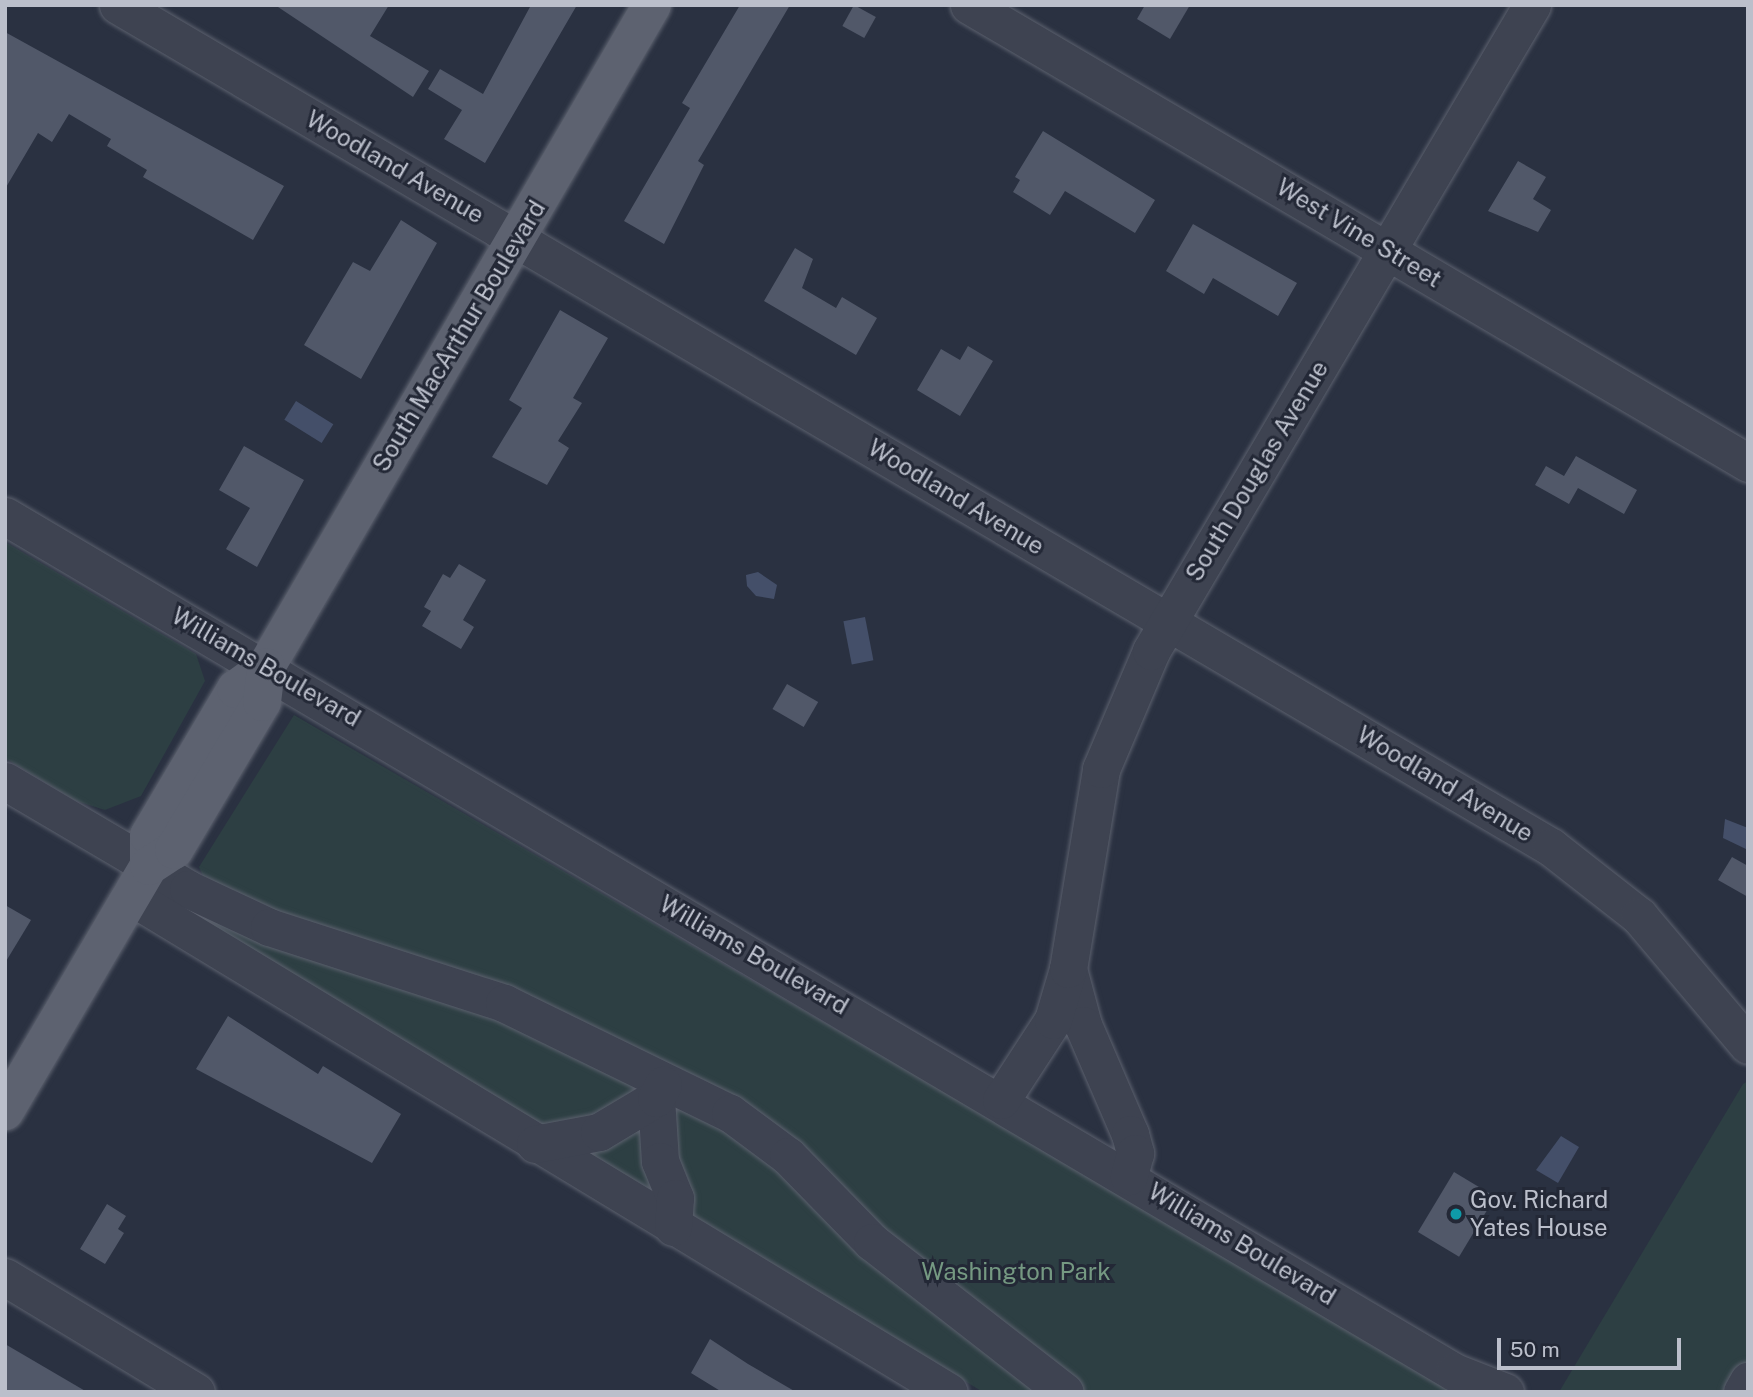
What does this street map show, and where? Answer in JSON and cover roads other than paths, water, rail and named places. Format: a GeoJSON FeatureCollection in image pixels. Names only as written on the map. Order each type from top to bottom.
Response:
{"type":"FeatureCollection","features":[{"type":"Feature","properties":{"kind":"main road","name":"South MacArthur Boulevard"},"geometry":{"type":"LineString","coordinates":[[5,1111],[139,881],[149,836],[236,690],[266,667],[652,5]]}},
{"type":"Feature","properties":{"kind":"street","name":"Woodland Avenue"},"geometry":{"type":"LineString","coordinates":[[118,5],[1496,813],[1594,878],[1639,916],[1748,1045]]}},
{"type":"Feature","properties":{"kind":"street","name":"West Vine Street"},"geometry":{"type":"LineString","coordinates":[[969,5],[1748,463]]}},
{"type":"Feature","properties":{"kind":"street","name":"South Douglas Avenue"},"geometry":{"type":"LineString","coordinates":[[1001,1100],[1053,1020],[1068,970],[1101,768],[1168,622],[1532,5]]}},
{"type":"Feature","properties":{"kind":"street","name":"Williams Boulevard"},"geometry":{"type":"LineString","coordinates":[[5,516],[1001,1100],[1454,1372],[1505,1392]]}},
{"type":"Feature","properties":{"kind":"street"},"geometry":{"type":"LineString","coordinates":[[5,781],[139,881],[535,1144],[948,1392]]}},
{"type":"Feature","properties":{"kind":"street"},"geometry":{"type":"LineString","coordinates":[[139,881],[269,927],[504,1003],[659,1091],[730,1113],[788,1156],[872,1242],[1065,1392]]}},
{"type":"Feature","properties":{"kind":"street","name":"South Douglas Avenue"},"geometry":{"type":"LineString","coordinates":[[1068,970],[1083,1025],[1130,1134],[1135,1153],[1129,1176]]}},
{"type":"Feature","properties":{"kind":"street"},"geometry":{"type":"LineString","coordinates":[[535,1144],[599,1132],[659,1091]]}},
{"type":"Feature","properties":{"kind":"street"},"geometry":{"type":"LineString","coordinates":[[659,1091],[660,1161],[675,1198],[673,1227]]}},
{"type":"Feature","properties":{"kind":"street"},"geometry":{"type":"LineString","coordinates":[[5,1277],[196,1392]]}},
{"type":"Feature","properties":{"kind":"street"},"geometry":{"type":"LineString","coordinates":[[1742,1392],[1748,1381]]}},
{"type":"Feature","properties":{"kind":"water"},"geometry":{"type":"Polygon","coordinates":[[[296,401],[333,424],[322,443],[284,420],[296,401]]]}},
{"type":"Feature","properties":{"kind":"water"},"geometry":{"type":"Polygon","coordinates":[[[758,572],[777,585],[774,599],[756,596],[747,586],[746,575],[758,572]]]}},
{"type":"Feature","properties":{"kind":"water"},"geometry":{"type":"Polygon","coordinates":[[[865,617],[873,660],[852,664],[843,621],[865,617]]]}},
{"type":"Feature","properties":{"kind":"water"},"geometry":{"type":"Polygon","coordinates":[[[1725,819],[1748,828],[1748,850],[1723,838],[1725,819]]]}},
{"type":"Feature","properties":{"kind":"water"},"geometry":{"type":"Polygon","coordinates":[[[1561,1136],[1579,1147],[1558,1183],[1536,1170],[1561,1136]]]}},
{"type":"Feature","properties":{"kind":"place","name":"Gov. Richard Yates House"},"geometry":{"type":"Point","coordinates":[1456,1214]}},
{"type":"Feature","properties":{"kind":"park label","name":"Washington Park"},"geometry":{"type":"Point","coordinates":[1016,1272]}}]}
